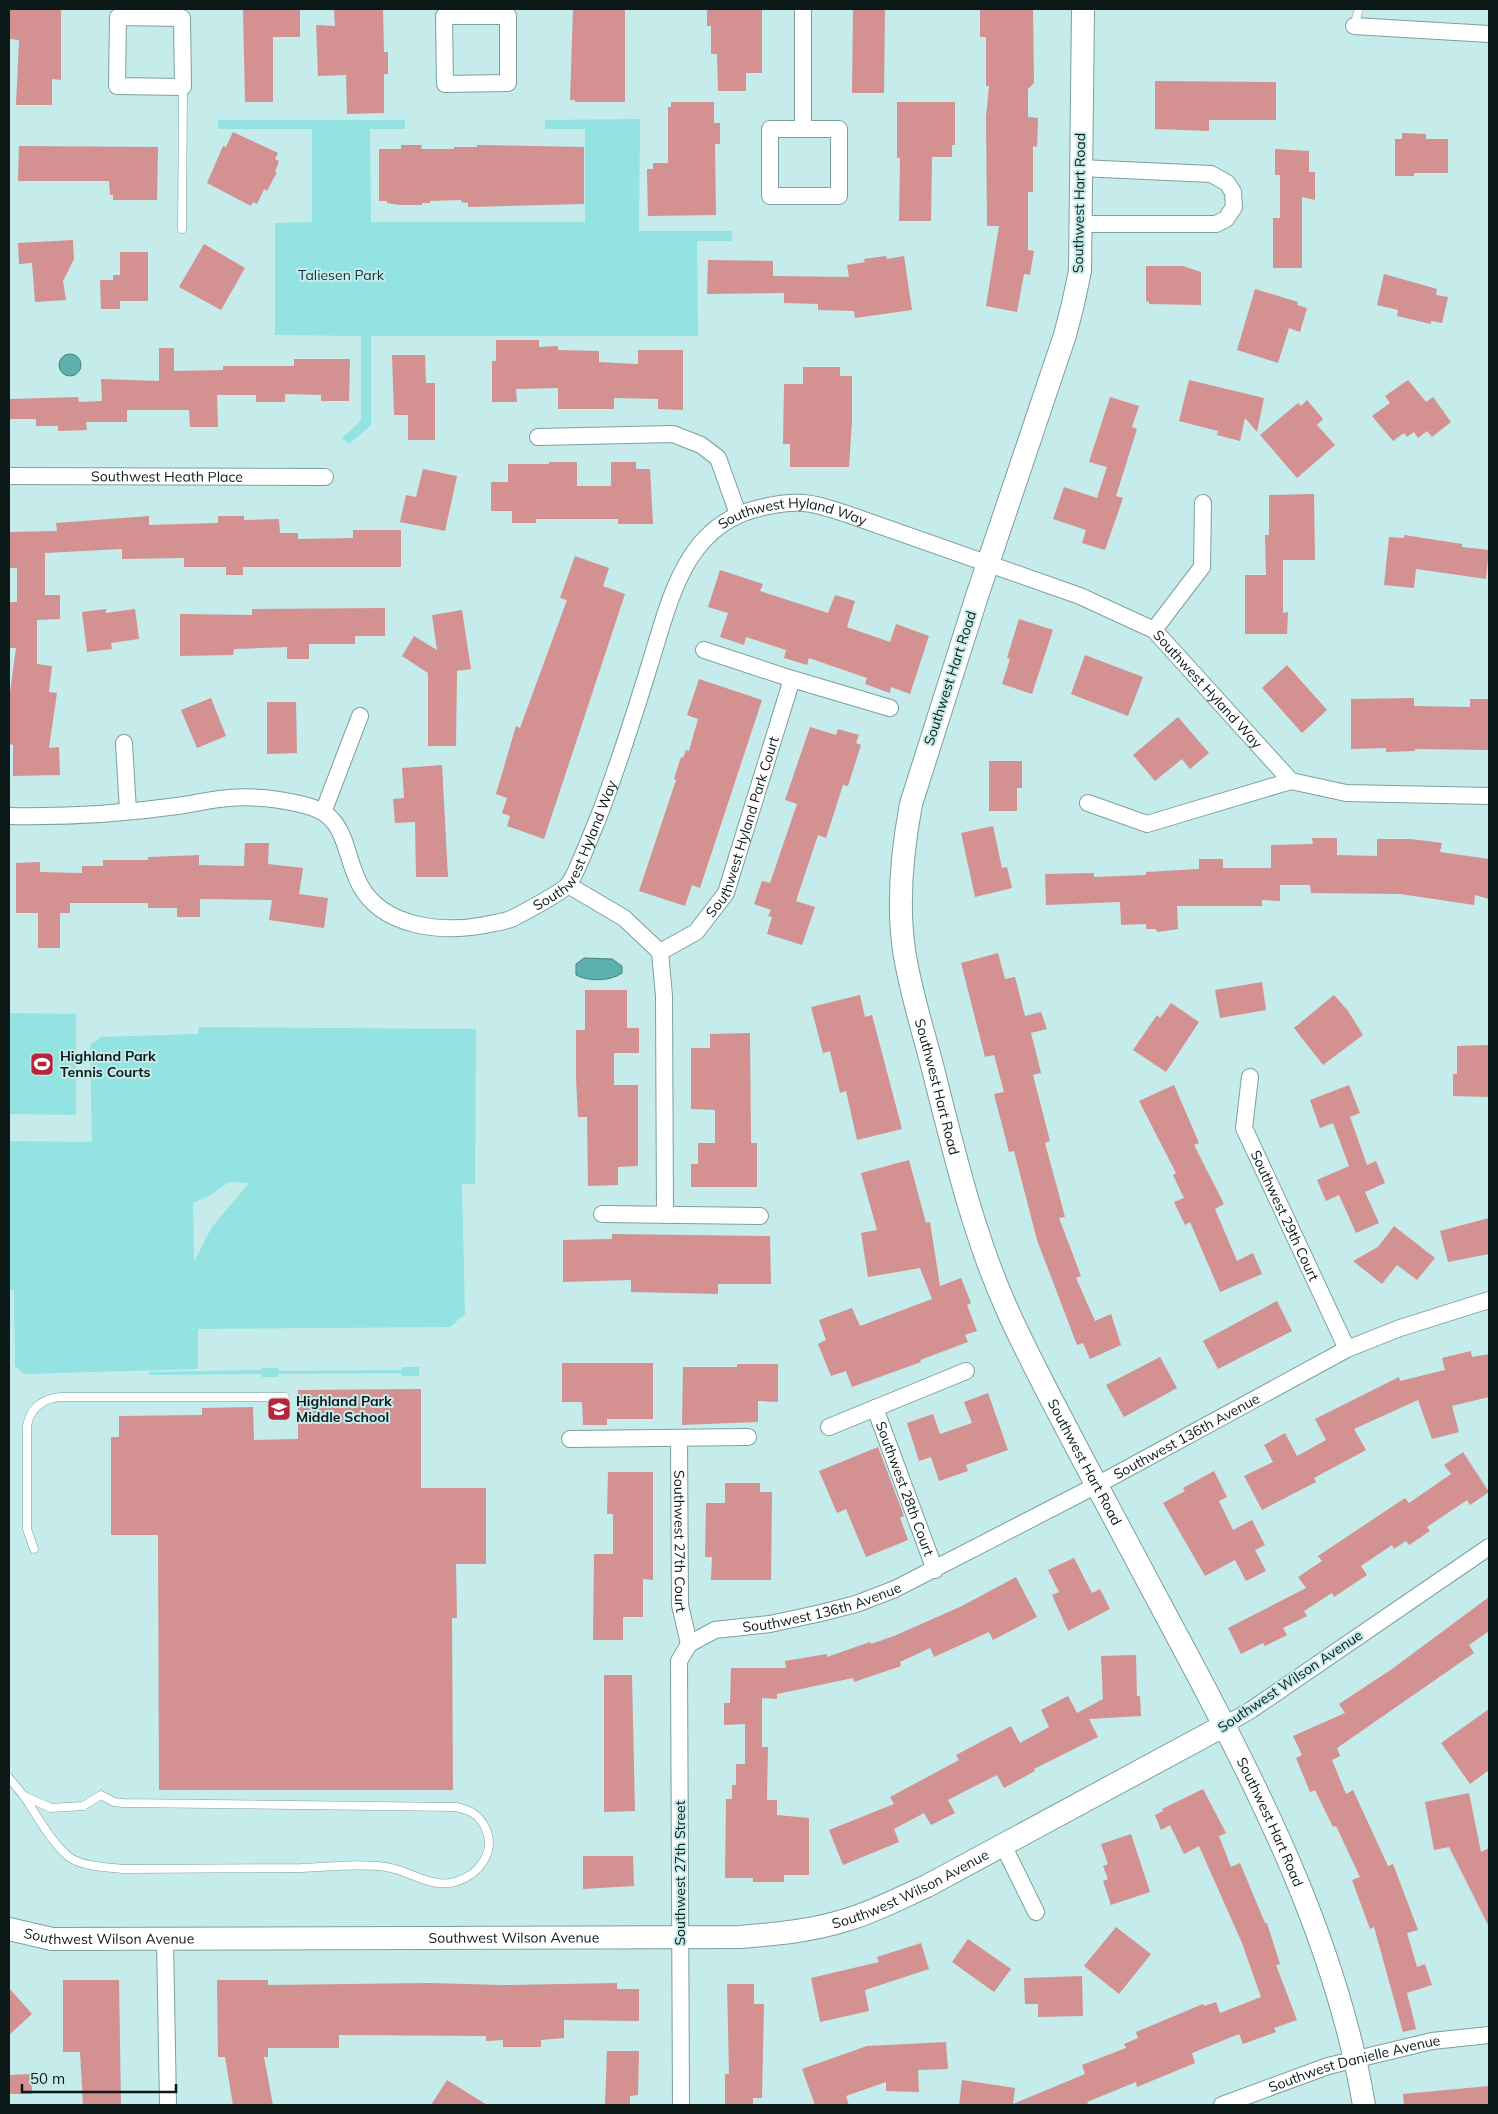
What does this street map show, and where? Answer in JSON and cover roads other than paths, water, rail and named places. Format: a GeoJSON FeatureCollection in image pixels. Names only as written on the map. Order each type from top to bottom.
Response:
{"type":"FeatureCollection","features":[{"type":"Feature","properties":{"kind":"street"},"geometry":{"type":"LineString","coordinates":[[803,9],[803,129]]}},
{"type":"Feature","properties":{"kind":"street","name":"Southwest Hart Road"},"geometry":{"type":"LineString","coordinates":[[1083,9],[1080,272],[1065,335],[920,769],[911,804],[904,838],[901,881],[905,954],[947,1122],[986,1258],[1029,1357],[1225,1725],[1274,1824],[1303,1892],[1328,1964],[1364,2105]]}},
{"type":"Feature","properties":{"kind":"street"},"geometry":{"type":"LineString","coordinates":[[478,12],[508,16],[508,83],[445,84],[444,16],[478,12]]}},
{"type":"Feature","properties":{"kind":"street"},"geometry":{"type":"LineString","coordinates":[[147,13],[182,18],[183,87],[117,86],[118,17],[147,13]]}},
{"type":"Feature","properties":{"kind":"street"},"geometry":{"type":"LineString","coordinates":[[1354,26],[1489,34]]}},
{"type":"Feature","properties":{"kind":"street"},"geometry":{"type":"LineString","coordinates":[[770,129],[803,129],[839,129],[839,196],[770,196],[770,129]]}},
{"type":"Feature","properties":{"kind":"street"},"geometry":{"type":"LineString","coordinates":[[1080,168],[1211,174],[1227,182],[1233,192],[1234,207],[1226,219],[1216,224],[1080,224]]}},
{"type":"Feature","properties":{"kind":"street"},"geometry":{"type":"LineString","coordinates":[[538,437],[673,434],[701,445],[718,458],[738,514]]}},
{"type":"Feature","properties":{"kind":"street","name":"Southwest Heath Place"},"geometry":{"type":"LineString","coordinates":[[9,476],[326,477]]}},
{"type":"Feature","properties":{"kind":"street"},"geometry":{"type":"LineString","coordinates":[[1154,630],[1202,567],[1202,502]]}},
{"type":"Feature","properties":{"kind":"street","name":"Southwest Hyland Way"},"geometry":{"type":"LineString","coordinates":[[324,810],[334,819],[340,831],[360,886],[374,902],[404,922],[438,928],[470,928],[511,919],[568,885],[617,769],[672,596],[688,560],[705,536],[722,522],[738,514],[781,504],[805,503],[844,513],[988,566],[1080,596],[1154,630],[1291,781]]}},
{"type":"Feature","properties":{"kind":"street"},"geometry":{"type":"LineString","coordinates":[[704,650],[890,708]]}},
{"type":"Feature","properties":{"kind":"street","name":"Southwest Hyland Park Court"},"geometry":{"type":"LineString","coordinates":[[660,952],[696,932],[726,893],[792,679]]}},
{"type":"Feature","properties":{"kind":"street"},"geometry":{"type":"LineString","coordinates":[[9,816],[85,815],[228,798],[283,801],[324,810],[360,716]]}},
{"type":"Feature","properties":{"kind":"street"},"geometry":{"type":"LineString","coordinates":[[124,743],[128,811]]}},
{"type":"Feature","properties":{"kind":"street"},"geometry":{"type":"LineString","coordinates":[[1088,803],[1147,824],[1291,781],[1346,793],[1489,796]]}},
{"type":"Feature","properties":{"kind":"street"},"geometry":{"type":"LineString","coordinates":[[568,885],[624,918],[660,952],[664,996],[665,1215]]}},
{"type":"Feature","properties":{"kind":"street","name":"Southwest 29th Court"},"geometry":{"type":"LineString","coordinates":[[1250,1076],[1244,1128],[1347,1349]]}},
{"type":"Feature","properties":{"kind":"street"},"geometry":{"type":"LineString","coordinates":[[602,1214],[760,1216]]}},
{"type":"Feature","properties":{"kind":"street","name":"Southwest 136th Avenue"},"geometry":{"type":"LineString","coordinates":[[688,1644],[715,1630],[770,1624],[856,1604],[895,1589],[1097,1485],[1347,1349],[1400,1328],[1489,1300]]}},
{"type":"Feature","properties":{"kind":"street","name":"Southwest 28th Court"},"geometry":{"type":"LineString","coordinates":[[828,1427],[966,1371]]}},
{"type":"Feature","properties":{"kind":"street","name":"Southwest 28th Court"},"geometry":{"type":"LineString","coordinates":[[875,1408],[935,1570]]}},
{"type":"Feature","properties":{"kind":"street"},"geometry":{"type":"LineString","coordinates":[[570,1439],[748,1437]]}},
{"type":"Feature","properties":{"kind":"street","name":"Southwest 27th Court"},"geometry":{"type":"LineString","coordinates":[[679,1439],[680,1606],[688,1644]]}},
{"type":"Feature","properties":{"kind":"street","name":"Southwest Wilson Avenue"},"geometry":{"type":"LineString","coordinates":[[9,1929],[52,1939],[680,1938],[774,1934],[810,1930],[846,1920],[894,1901],[1003,1845],[1225,1725],[1251,1710],[1489,1547]]}},
{"type":"Feature","properties":{"kind":"street","name":"Southwest 27th Street"},"geometry":{"type":"LineString","coordinates":[[681,2105],[679,1661],[688,1644]]}},
{"type":"Feature","properties":{"kind":"street","name":"Southwest Wilson Avenue"},"geometry":{"type":"LineString","coordinates":[[1003,1845],[1036,1912]]}},
{"type":"Feature","properties":{"kind":"street"},"geometry":{"type":"LineString","coordinates":[[165,1939],[168,2105]]}},
{"type":"Feature","properties":{"kind":"street","name":"Southwest Danielle Avenue"},"geometry":{"type":"LineString","coordinates":[[1222,2105],[1290,2078],[1354,2060],[1432,2041],[1489,2035]]}},
{"type":"Feature","properties":{"kind":"lane"},"geometry":{"type":"LineString","coordinates":[[1354,26],[1360,9]]}},
{"type":"Feature","properties":{"kind":"lane"},"geometry":{"type":"LineString","coordinates":[[182,229],[183,87]]}},
{"type":"Feature","properties":{"kind":"lane"},"geometry":{"type":"LineString","coordinates":[[34,1549],[27,1530],[27,1426],[31,1413],[43,1401],[61,1397],[285,1397]]}},
{"type":"Feature","properties":{"kind":"lane"},"geometry":{"type":"LineString","coordinates":[[9,1778],[53,1838],[70,1857],[94,1866],[123,1869],[385,1867],[430,1881],[447,1884],[469,1877],[482,1866],[488,1854],[487,1830],[480,1818],[470,1811],[456,1807],[124,1803],[114,1802],[101,1795],[83,1806],[51,1808],[24,1796]]}},
{"type":"Feature","properties":{"kind":"place","name":"Highland Park Tennis Courts"},"geometry":{"type":"Point","coordinates":[42,1064]}},
{"type":"Feature","properties":{"kind":"place","name":"Highland Park Middle School"},"geometry":{"type":"Point","coordinates":[279,1409]}},
{"type":"Feature","properties":{"kind":"park label","name":"Taliesen Park"},"geometry":{"type":"Point","coordinates":[341,275]}}]}
